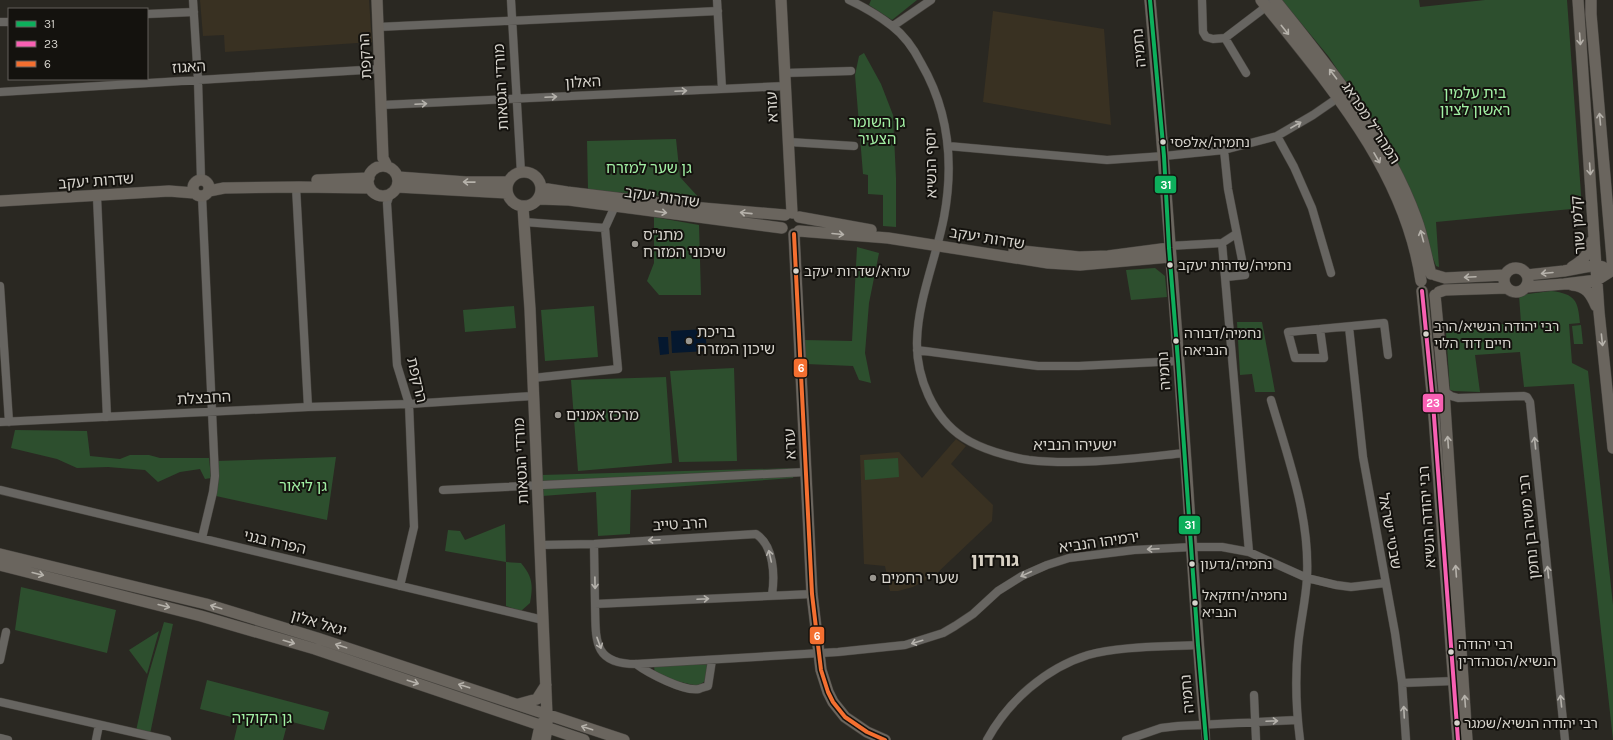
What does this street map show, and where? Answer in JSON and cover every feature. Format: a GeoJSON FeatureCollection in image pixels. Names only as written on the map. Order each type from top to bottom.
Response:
{"type":"FeatureCollection","features":[{"type":"Feature","properties":{"kind":"street"},"geometry":{"type":"LineString","coordinates":[[193,0],[198,80],[201,188],[215,476],[213,492],[202,538]]}},
{"type":"Feature","properties":{"kind":"street","name":"הרקפת"},"geometry":{"type":"LineString","coordinates":[[377,0],[384,164]]}},
{"type":"Feature","properties":{"kind":"street","name":"מורדי הגטאות"},"geometry":{"type":"LineString","coordinates":[[511,0],[521,173]]}},
{"type":"Feature","properties":{"kind":"street"},"geometry":{"type":"LineString","coordinates":[[717,0],[722,89]]}},
{"type":"Feature","properties":{"kind":"street","name":"עזרא"},"geometry":{"type":"LineString","coordinates":[[781,0],[792,215]]}},
{"type":"Feature","properties":{"kind":"street","name":"יוסף הנשיא"},"geometry":{"type":"LineString","coordinates":[[849,0],[893,26],[914,50],[934,86],[944,116],[948,146],[947,198],[938,242]]}},
{"type":"Feature","properties":{"kind":"street"},"geometry":{"type":"LineString","coordinates":[[893,26],[930,0]]}},
{"type":"Feature","properties":{"kind":"street","name":"נחמיה"},"geometry":{"type":"LineString","coordinates":[[1150,0],[1164,156],[1169,250],[1206,740]]}},
{"type":"Feature","properties":{"kind":"street"},"geometry":{"type":"LineString","coordinates":[[1202,0],[1203,32],[1206,37],[1213,39],[1225,38],[1269,2]]}},
{"type":"Feature","properties":{"kind":"street","name":"קלמן שור"},"geometry":{"type":"LineString","coordinates":[[1578,0],[1599,312],[1613,448]]}},
{"type":"Feature","properties":{"kind":"street","name":"קלמן שור"},"geometry":{"type":"LineString","coordinates":[[1591,0],[1613,270]]}},
{"type":"Feature","properties":{"kind":"street","name":"המהר\"ל מפראג"},"geometry":{"type":"LineString","coordinates":[[1269,2],[1374,133],[1396,171],[1408,197],[1417,220],[1433,275]]}},
{"type":"Feature","properties":{"kind":"street"},"geometry":{"type":"LineString","coordinates":[[378,27],[718,11]]}},
{"type":"Feature","properties":{"kind":"street"},"geometry":{"type":"LineString","coordinates":[[148,14],[194,12]]}},
{"type":"Feature","properties":{"kind":"street"},"geometry":{"type":"LineString","coordinates":[[1225,38],[1246,73]]}},
{"type":"Feature","properties":{"kind":"street","name":"האגוז"},"geometry":{"type":"LineString","coordinates":[[0,92],[380,69]]}},
{"type":"Feature","properties":{"kind":"street"},"geometry":{"type":"LineString","coordinates":[[785,73],[851,71]]}},
{"type":"Feature","properties":{"kind":"street","name":"האלון"},"geometry":{"type":"LineString","coordinates":[[382,106],[786,86]]}},
{"type":"Feature","properties":{"kind":"street"},"geometry":{"type":"LineString","coordinates":[[948,146],[1107,160],[1224,150],[1277,136],[1343,95]]}},
{"type":"Feature","properties":{"kind":"street","name":"המהר\"ל מפראג"},"geometry":{"type":"LineString","coordinates":[[1343,95],[1377,157],[1403,210],[1412,237],[1422,286]]}},
{"type":"Feature","properties":{"kind":"street"},"geometry":{"type":"LineString","coordinates":[[1277,136],[1294,167],[1312,208],[1331,273]]}},
{"type":"Feature","properties":{"kind":"street"},"geometry":{"type":"LineString","coordinates":[[789,142],[854,146]]}},
{"type":"Feature","properties":{"kind":"street"},"geometry":{"type":"LineString","coordinates":[[1224,150],[1228,189],[1245,275],[1226,277]]}},
{"type":"Feature","properties":{"kind":"street"},"geometry":{"type":"LineString","coordinates":[[391,191],[396,172],[384,164],[373,170],[370,183],[373,192],[391,191],[466,182],[508,188]]}},
{"type":"Feature","properties":{"kind":"street"},"geometry":{"type":"LineString","coordinates":[[521,173],[532,174],[540,182],[540,193],[532,205],[523,207],[513,203],[508,188],[516,174],[521,173]]}},
{"type":"Feature","properties":{"kind":"street","name":"שדרות יעקב"},"geometry":{"type":"LineString","coordinates":[[0,195],[370,183]]}},
{"type":"Feature","properties":{"kind":"street","name":"שדרות יעקב"},"geometry":{"type":"LineString","coordinates":[[0,202],[97,197],[201,188],[296,187],[370,183]]}},
{"type":"Feature","properties":{"kind":"street"},"geometry":{"type":"LineString","coordinates":[[296,187],[308,407]]}},
{"type":"Feature","properties":{"kind":"street","name":"הרקפת"},"geometry":{"type":"LineString","coordinates":[[391,191],[397,365],[408,404],[414,527],[400,586]]}},
{"type":"Feature","properties":{"kind":"street","name":"שדרות יעקב"},"geometry":{"type":"LineString","coordinates":[[540,193],[567,192],[691,207],[792,215],[814,221],[938,242],[1048,263],[1080,265],[1169,250]]}},
{"type":"Feature","properties":{"kind":"street","name":"שדרות יעקב"},"geometry":{"type":"LineString","coordinates":[[540,193],[569,200],[782,228]]}},
{"type":"Feature","properties":{"kind":"street"},"geometry":{"type":"LineString","coordinates":[[97,197],[107,417]]}},
{"type":"Feature","properties":{"kind":"street"},"geometry":{"type":"LineString","coordinates":[[533,378],[618,369],[605,228],[616,206]]}},
{"type":"Feature","properties":{"kind":"street","name":"מורדי הגטאות"},"geometry":{"type":"LineString","coordinates":[[523,207],[533,378],[547,715]]}},
{"type":"Feature","properties":{"kind":"street"},"geometry":{"type":"LineString","coordinates":[[792,215],[802,226],[796,232],[788,233],[782,228],[781,221],[792,215]]}},
{"type":"Feature","properties":{"kind":"street"},"geometry":{"type":"LineString","coordinates":[[524,222],[605,228]]}},
{"type":"Feature","properties":{"kind":"street"},"geometry":{"type":"LineString","coordinates":[[1564,271],[1584,260],[1588,254],[1594,230]]}},
{"type":"Feature","properties":{"kind":"street","name":"עזרא"},"geometry":{"type":"LineString","coordinates":[[796,232],[812,594],[818,652]]}},
{"type":"Feature","properties":{"kind":"street","name":"שדרות יעקב"},"geometry":{"type":"LineString","coordinates":[[796,232],[938,242]]}},
{"type":"Feature","properties":{"kind":"street"},"geometry":{"type":"LineString","coordinates":[[1169,250],[1222,243],[1236,234]]}},
{"type":"Feature","properties":{"kind":"street","name":"ישעיהו הנביא"},"geometry":{"type":"LineString","coordinates":[[938,242],[921,305],[917,350],[920,371],[926,390],[935,408],[947,423],[963,438],[984,449],[1027,460],[1052,462],[1119,459],[1185,453]]}},
{"type":"Feature","properties":{"kind":"street"},"geometry":{"type":"LineString","coordinates":[[1222,243],[1249,552]]}},
{"type":"Feature","properties":{"kind":"street"},"geometry":{"type":"LineString","coordinates":[[1527,275],[1564,271],[1596,265],[1613,270]]}},
{"type":"Feature","properties":{"kind":"street"},"geometry":{"type":"LineString","coordinates":[[1507,288],[1504,282],[1505,275],[1509,270],[1516,268],[1522,269],[1527,275],[1528,279],[1526,287]]}},
{"type":"Feature","properties":{"kind":"street"},"geometry":{"type":"LineString","coordinates":[[1505,275],[1445,278],[1433,275],[1425,276],[1422,286],[1428,295],[1445,290],[1507,288],[1517,292],[1526,287],[1597,280],[1613,270]]}},
{"type":"Feature","properties":{"kind":"street"},"geometry":{"type":"LineString","coordinates":[[1433,275],[1441,283],[1437,293]]}},
{"type":"Feature","properties":{"kind":"street"},"geometry":{"type":"LineString","coordinates":[[1564,284],[1580,286],[1586,290],[1592,296],[1599,312]]}},
{"type":"Feature","properties":{"kind":"street"},"geometry":{"type":"LineString","coordinates":[[0,286],[9,422]]}},
{"type":"Feature","properties":{"kind":"street","name":"רבי יהודה הנשיא"},"geometry":{"type":"LineString","coordinates":[[1422,286],[1434,402],[1458,740]]}},
{"type":"Feature","properties":{"kind":"street","name":"רבי יהודה הנשיא"},"geometry":{"type":"LineString","coordinates":[[1437,293],[1468,740]]}},
{"type":"Feature","properties":{"kind":"street"},"geometry":{"type":"LineString","coordinates":[[1320,329],[1324,358],[1295,358],[1288,332],[1320,329],[1384,324],[1388,355]]}},
{"type":"Feature","properties":{"kind":"street","name":"שבטי ישראל"},"geometry":{"type":"LineString","coordinates":[[1349,327],[1355,396],[1363,457],[1395,632],[1402,683],[1406,740]]}},
{"type":"Feature","properties":{"kind":"street"},"geometry":{"type":"LineString","coordinates":[[917,350],[1038,366],[1079,366],[1178,361]]}},
{"type":"Feature","properties":{"kind":"street","name":"רבי משה בן נחמן"},"geometry":{"type":"LineString","coordinates":[[1444,391],[1454,398],[1524,396],[1527,397],[1530,402],[1565,740]]}},
{"type":"Feature","properties":{"kind":"street","name":"החבצלת"},"geometry":{"type":"LineString","coordinates":[[0,422],[213,411],[408,404],[533,396]]}},
{"type":"Feature","properties":{"kind":"street"},"geometry":{"type":"LineString","coordinates":[[1271,400],[1300,502],[1306,555],[1307,578],[1298,647],[1296,683],[1297,720],[1300,740]]}},
{"type":"Feature","properties":{"kind":"street"},"geometry":{"type":"LineString","coordinates":[[442,490],[806,472]]}},
{"type":"Feature","properties":{"kind":"street","name":"הפרח בגני"},"geometry":{"type":"LineString","coordinates":[[0,490],[543,620]]}},
{"type":"Feature","properties":{"kind":"street","name":"הרב טייב"},"geometry":{"type":"LineString","coordinates":[[540,545],[594,544],[756,534],[767,544],[774,584],[772,595]]}},
{"type":"Feature","properties":{"kind":"street","name":"ירמיהו הנביא"},"geometry":{"type":"LineString","coordinates":[[594,544],[596,639],[603,653],[612,661],[626,664],[712,660],[905,645],[943,633],[973,614],[998,591],[1022,576],[1047,565],[1069,558],[1134,550],[1192,547],[1222,548],[1249,552],[1307,578],[1336,585],[1351,587],[1385,583]]}},
{"type":"Feature","properties":{"kind":"street","name":"יגאל אלון"},"geometry":{"type":"LineString","coordinates":[[0,554],[206,604],[318,638],[624,740]]}},
{"type":"Feature","properties":{"kind":"street","name":"יגאל אלון"},"geometry":{"type":"LineString","coordinates":[[0,565],[201,616],[315,650],[584,740]]}},
{"type":"Feature","properties":{"kind":"street"},"geometry":{"type":"LineString","coordinates":[[595,604],[812,594]]}},
{"type":"Feature","properties":{"kind":"street"},"geometry":{"type":"LineString","coordinates":[[0,660],[6,632]]}},
{"type":"Feature","properties":{"kind":"street"},"geometry":{"type":"LineString","coordinates":[[987,740],[1003,716],[1025,691],[1049,674],[1074,661],[1103,652],[1198,645]]}},
{"type":"Feature","properties":{"kind":"street"},"geometry":{"type":"LineString","coordinates":[[818,652],[821,670],[826,686],[845,717],[867,732],[885,740]]}},
{"type":"Feature","properties":{"kind":"street"},"geometry":{"type":"LineString","coordinates":[[636,664],[655,676],[677,684],[698,689],[708,686],[712,660]]}},
{"type":"Feature","properties":{"kind":"street"},"geometry":{"type":"LineString","coordinates":[[1402,683],[1454,680]]}},
{"type":"Feature","properties":{"kind":"street"},"geometry":{"type":"LineString","coordinates":[[519,704],[537,699],[546,685]]}},
{"type":"Feature","properties":{"kind":"street"},"geometry":{"type":"LineString","coordinates":[[1254,695],[1256,740]]}},
{"type":"Feature","properties":{"kind":"street"},"geometry":{"type":"LineString","coordinates":[[0,702],[167,740]]}},
{"type":"Feature","properties":{"kind":"street"},"geometry":{"type":"LineString","coordinates":[[537,740],[544,727],[547,715]]}},
{"type":"Feature","properties":{"kind":"street"},"geometry":{"type":"LineString","coordinates":[[1126,740],[1161,728],[1255,721],[1297,720]]}},
{"type":"Feature","properties":{"kind":"street"},"geometry":{"type":"LineString","coordinates":[[96,740],[100,725]]}},
{"type":"Feature","properties":{"kind":"street"},"geometry":{"type":"LineString","coordinates":[[544,727],[545,740]]}},
{"type":"Feature","properties":{"kind":"street"},"geometry":{"type":"LineString","coordinates":[[980,740],[994,730]]}},
{"type":"Feature","properties":{"kind":"street"},"geometry":{"type":"LineString","coordinates":[[0,738],[8,740]]}},
{"type":"Feature","properties":{"kind":"shaded area"},"geometry":{"type":"Polygon","coordinates":[[[200,0],[369,0],[372,42],[225,52],[224,35],[203,36],[200,0]]]}},
{"type":"Feature","properties":{"kind":"shaded area"},"geometry":{"type":"Polygon","coordinates":[[[993,11],[1104,29],[1111,125],[983,102],[993,11]]]}},
{"type":"Feature","properties":{"kind":"shaded area"},"geometry":{"type":"Polygon","coordinates":[[[956,439],[966,446],[951,464],[993,505],[992,521],[935,575],[913,587],[898,591],[890,591],[885,566],[864,564],[860,455],[899,452],[922,478],[956,439]]]}},
{"type":"Feature","properties":{"kind":"green space"},"geometry":{"type":"Polygon","coordinates":[[[871,0],[917,0],[892,20],[869,5],[871,0]]]}},
{"type":"Feature","properties":{"kind":"green space","name":"בית עלמין ראשון לציון"},"geometry":{"type":"Polygon","coordinates":[[[1282,0],[1419,0],[1420,7],[1485,0],[1567,0],[1582,208],[1436,222],[1439,267],[1436,266],[1415,209],[1380,134],[1329,57],[1282,0]]]}},
{"type":"Feature","properties":{"kind":"green space","name":"גן השומר הצעיר"},"geometry":{"type":"Polygon","coordinates":[[[864,53],[881,84],[893,115],[896,178],[896,227],[883,226],[883,195],[868,194],[868,175],[863,174],[855,75],[859,56],[864,53]]]}},
{"type":"Feature","properties":{"kind":"green space","name":"גן שער למזרח"},"geometry":{"type":"Polygon","coordinates":[[[676,139],[680,177],[700,199],[588,190],[587,141],[676,139]]]}},
{"type":"Feature","properties":{"kind":"green space"},"geometry":{"type":"Polygon","coordinates":[[[654,217],[699,225],[701,295],[659,295],[647,281],[654,263],[654,217]]]}},
{"type":"Feature","properties":{"kind":"green space"},"geometry":{"type":"Polygon","coordinates":[[[857,247],[879,253],[869,303],[865,353],[871,383],[859,380],[853,366],[806,364],[804,340],[852,341],[857,247]]]}},
{"type":"Feature","properties":{"kind":"green space"},"geometry":{"type":"Polygon","coordinates":[[[1155,268],[1165,276],[1167,297],[1131,300],[1126,270],[1155,268]]]}},
{"type":"Feature","properties":{"kind":"green space"},"geometry":{"type":"Polygon","coordinates":[[[1551,291],[1566,294],[1577,304],[1580,323],[1569,324],[1572,363],[1588,371],[1613,605],[1613,740],[1574,384],[1524,387],[1520,352],[1475,355],[1480,392],[1450,390],[1446,332],[1448,332],[1448,327],[1521,323],[1519,295],[1551,291]]]}},
{"type":"Feature","properties":{"kind":"green space"},"geometry":{"type":"Polygon","coordinates":[[[514,306],[516,328],[465,332],[463,310],[514,306]]]}},
{"type":"Feature","properties":{"kind":"green space"},"geometry":{"type":"Polygon","coordinates":[[[594,306],[598,357],[545,361],[541,310],[594,306]]]}},
{"type":"Feature","properties":{"kind":"green space"},"geometry":{"type":"Polygon","coordinates":[[[1237,322],[1262,322],[1275,392],[1255,392],[1252,374],[1240,375],[1237,322]]]}},
{"type":"Feature","properties":{"kind":"green space"},"geometry":{"type":"Polygon","coordinates":[[[1581,325],[1583,344],[1574,344],[1572,326],[1581,325]]]}},
{"type":"Feature","properties":{"kind":"green space"},"geometry":{"type":"Polygon","coordinates":[[[734,368],[737,461],[679,462],[670,371],[734,368]]]}},
{"type":"Feature","properties":{"kind":"green space"},"geometry":{"type":"Polygon","coordinates":[[[666,377],[672,463],[578,471],[571,380],[666,377]]]}},
{"type":"Feature","properties":{"kind":"green space"},"geometry":{"type":"Polygon","coordinates":[[[15,430],[87,431],[90,456],[120,459],[130,455],[149,455],[160,458],[209,458],[211,478],[205,479],[200,469],[180,472],[158,482],[145,470],[108,467],[77,468],[57,459],[11,448],[15,430]]]}},
{"type":"Feature","properties":{"kind":"green space","name":"גן ליאור"},"geometry":{"type":"Polygon","coordinates":[[[336,457],[327,520],[216,496],[216,461],[336,457]]]}},
{"type":"Feature","properties":{"kind":"green space"},"geometry":{"type":"Polygon","coordinates":[[[898,458],[899,477],[865,480],[864,460],[898,458]]]}},
{"type":"Feature","properties":{"kind":"green space"},"geometry":{"type":"Polygon","coordinates":[[[795,468],[793,478],[631,490],[630,534],[598,536],[596,492],[542,496],[541,475],[795,468]]]}},
{"type":"Feature","properties":{"kind":"green space"},"geometry":{"type":"Polygon","coordinates":[[[505,524],[506,562],[445,551],[448,530],[460,531],[465,540],[505,524]]]}},
{"type":"Feature","properties":{"kind":"green space"},"geometry":{"type":"Polygon","coordinates":[[[506,562],[521,563],[530,577],[532,592],[530,603],[521,611],[506,606],[506,562]]]}},
{"type":"Feature","properties":{"kind":"green space"},"geometry":{"type":"Polygon","coordinates":[[[21,587],[116,610],[107,653],[15,630],[21,587]]]}},
{"type":"Feature","properties":{"kind":"green space"},"geometry":{"type":"Polygon","coordinates":[[[164,622],[173,624],[150,734],[136,731],[147,680],[164,622]]]}},
{"type":"Feature","properties":{"kind":"green space"},"geometry":{"type":"Polygon","coordinates":[[[159,631],[147,674],[129,650],[159,631]]]}},
{"type":"Feature","properties":{"kind":"green space"},"geometry":{"type":"Polygon","coordinates":[[[708,664],[705,681],[698,686],[655,674],[654,666],[708,664]]]}},
{"type":"Feature","properties":{"kind":"green space","name":"גן הקוקיה"},"geometry":{"type":"Polygon","coordinates":[[[207,680],[329,712],[324,730],[288,721],[283,740],[234,740],[239,719],[200,709],[207,680]]]}},
{"type":"Feature","properties":{"kind":"water","name":"בריכת שיכון המזרח"},"geometry":{"type":"Polygon","coordinates":[[[705,329],[707,351],[672,353],[671,331],[705,329]]]}},
{"type":"Feature","properties":{"kind":"water"},"geometry":{"type":"Polygon","coordinates":[[[658,337],[668,337],[669,354],[660,355],[658,337]]]}},
{"type":"Feature","properties":{"kind":"transit line","name":"31"},"geometry":{"type":"LineString","coordinates":[[1150,0],[1164,156],[1169,248],[1206,740]]}},
{"type":"Feature","properties":{"kind":"transit line","name":"6"},"geometry":{"type":"LineString","coordinates":[[794,234],[812,594],[821,670],[833,702],[845,717],[867,732],[885,740]]}},
{"type":"Feature","properties":{"kind":"transit line","name":"23"},"geometry":{"type":"LineString","coordinates":[[1422,291],[1433,403],[1458,740]]}},
{"type":"Feature","properties":{"kind":"place","name":"נחמיה/אלפסי"},"geometry":{"type":"Point","coordinates":[1163,142]}},
{"type":"Feature","properties":{"kind":"place","name":"מתנ\"ס שיכוני המזרח"},"geometry":{"type":"Point","coordinates":[635,244]}},
{"type":"Feature","properties":{"kind":"place","name":"נחמיה/שדרות יעקב"},"geometry":{"type":"Point","coordinates":[1170,265]}},
{"type":"Feature","properties":{"kind":"place","name":"עזרא/שדרות יעקב"},"geometry":{"type":"Point","coordinates":[796,271]}},
{"type":"Feature","properties":{"kind":"place","name":"רבי יהודה הנשיא/הרב חיים דוד הלוי"},"geometry":{"type":"Point","coordinates":[1426,334]}},
{"type":"Feature","properties":{"kind":"place","name":"בריכת שיכון המזרח"},"geometry":{"type":"Point","coordinates":[689,341]}},
{"type":"Feature","properties":{"kind":"place","name":"נחמיה/דבורה הנביאה"},"geometry":{"type":"Point","coordinates":[1176,341]}},
{"type":"Feature","properties":{"kind":"place","name":"מרכז אמנים"},"geometry":{"type":"Point","coordinates":[558,415]}},
{"type":"Feature","properties":{"kind":"place","name":"נחמיה/גדעון"},"geometry":{"type":"Point","coordinates":[1192,564]}},
{"type":"Feature","properties":{"kind":"place","name":"שערי רחמים"},"geometry":{"type":"Point","coordinates":[873,578]}},
{"type":"Feature","properties":{"kind":"place","name":"נחמיה/יחזקאל הנביא"},"geometry":{"type":"Point","coordinates":[1195,603]}},
{"type":"Feature","properties":{"kind":"place","name":"רבי יהודה הנשיא/הסנהדרין"},"geometry":{"type":"Point","coordinates":[1451,652]}},
{"type":"Feature","properties":{"kind":"place","name":"רבי יהודה הנשיא/שמגר"},"geometry":{"type":"Point","coordinates":[1457,723]}},
{"type":"Feature","properties":{"kind":"district","name":"גורדון"},"geometry":{"type":"Point","coordinates":[995,559]}}]}
